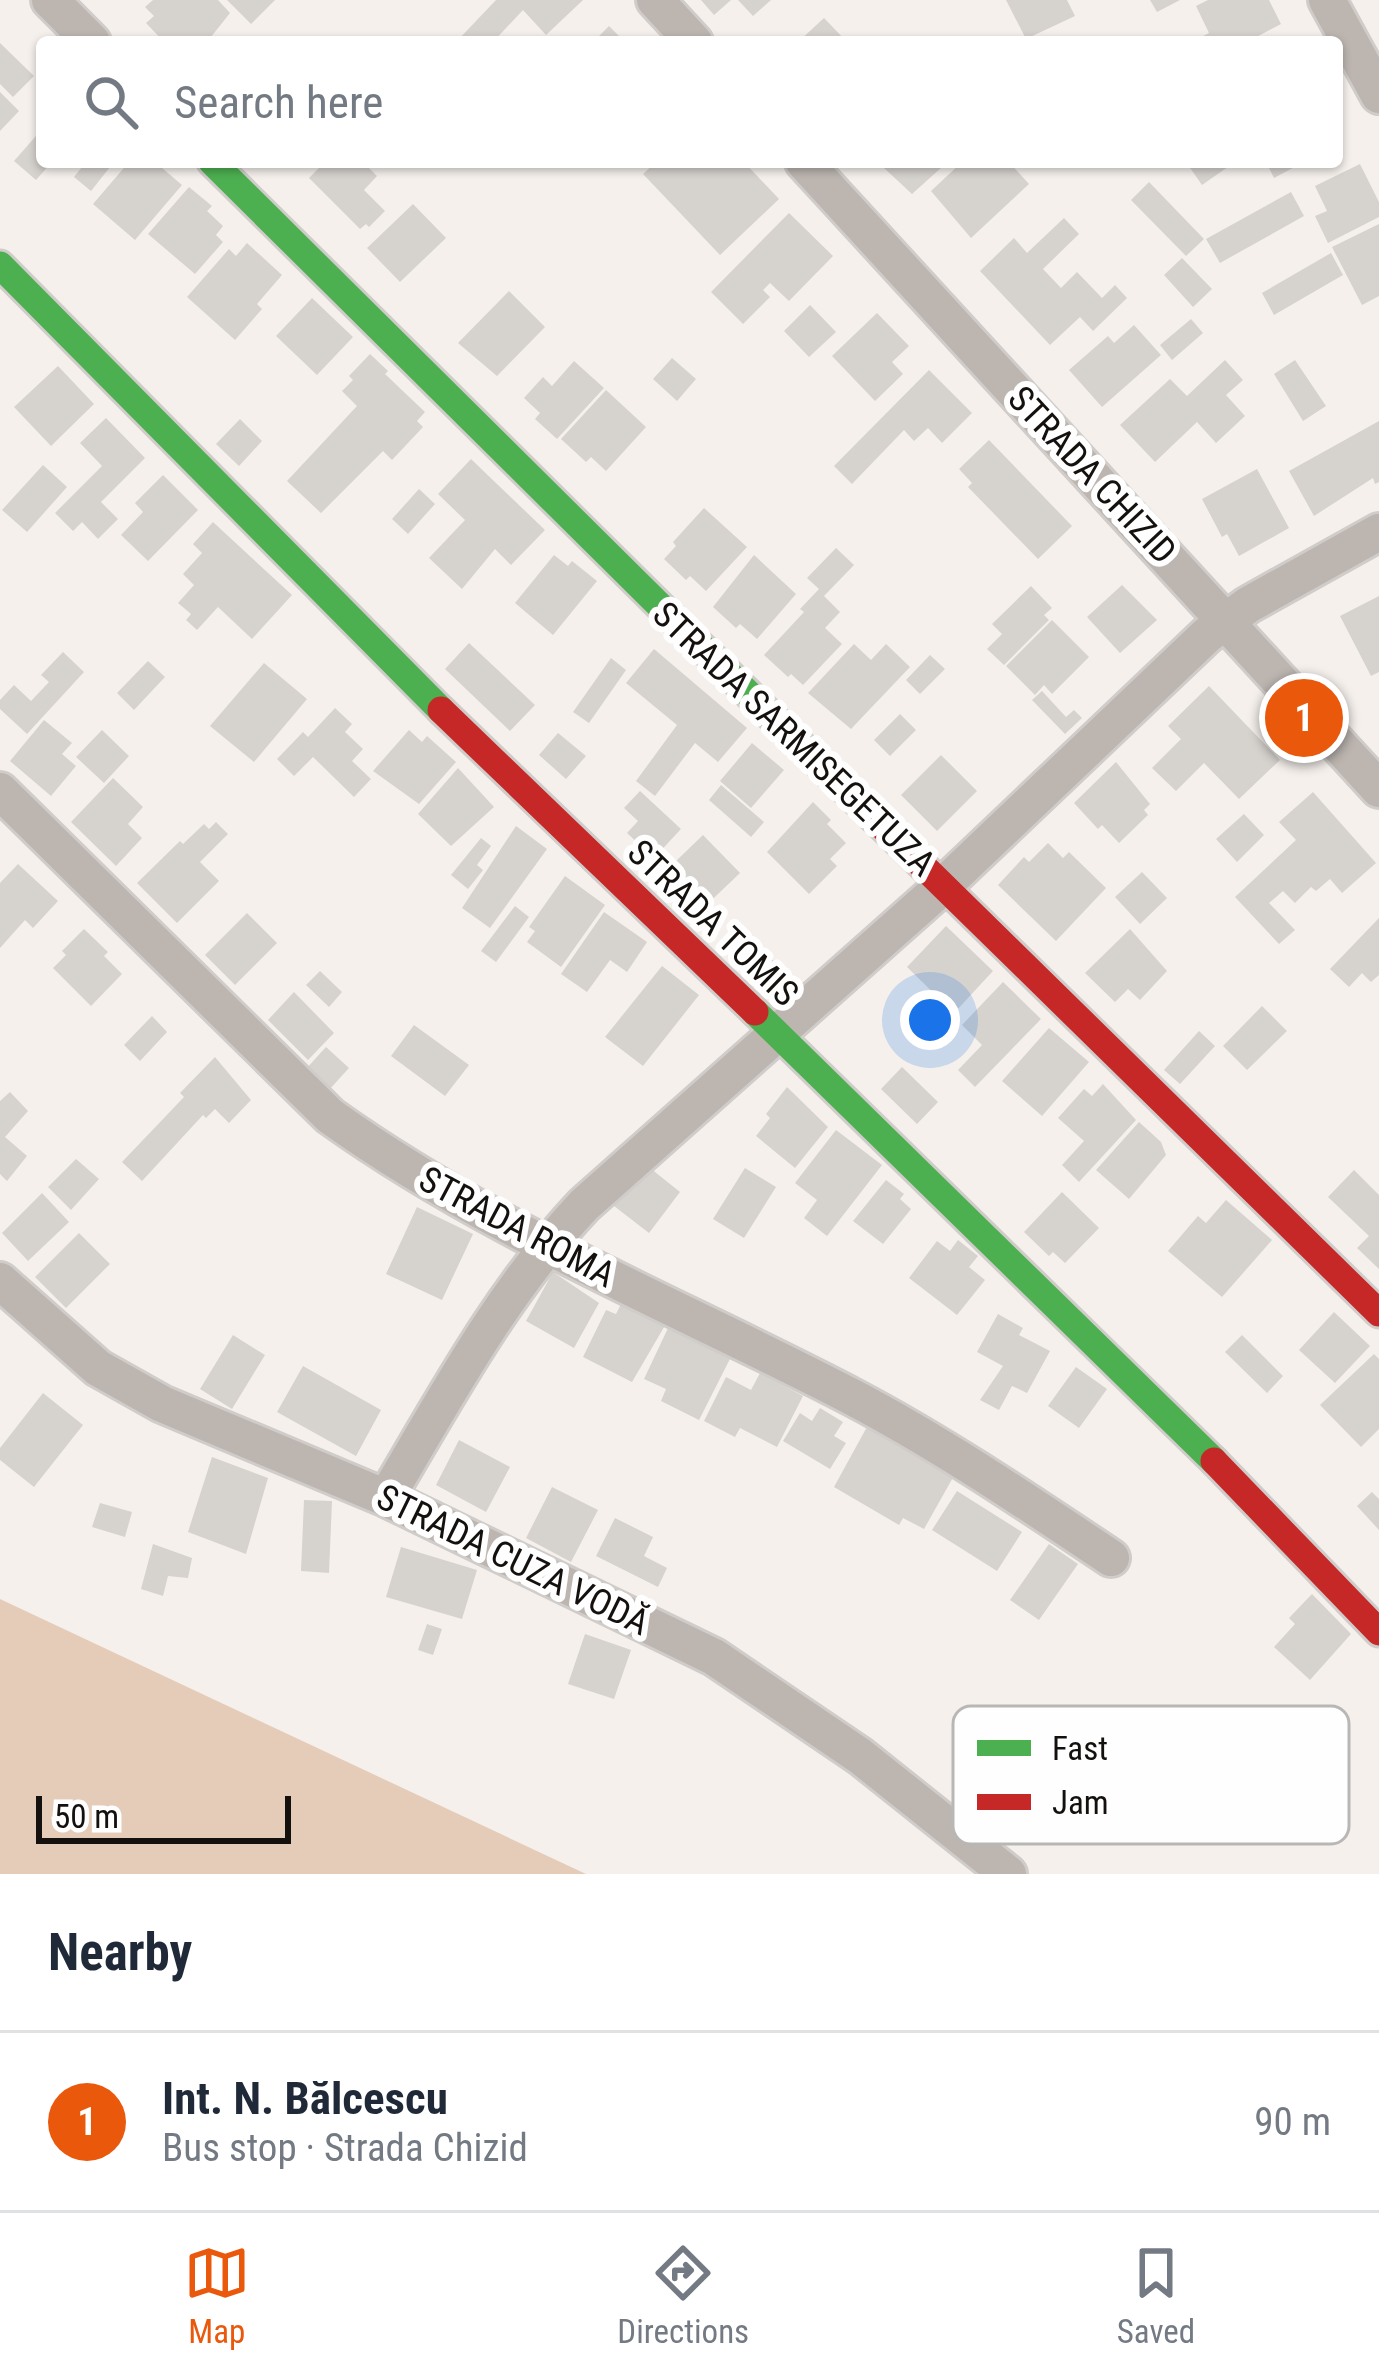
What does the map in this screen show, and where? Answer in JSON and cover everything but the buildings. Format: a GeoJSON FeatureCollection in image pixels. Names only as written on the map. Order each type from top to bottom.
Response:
{"type":"FeatureCollection","features":[{"type":"Feature","properties":{"kind":"street"},"geometry":{"type":"LineString","coordinates":[[50,0],[86,36]]}},
{"type":"Feature","properties":{"kind":"street"},"geometry":{"type":"LineString","coordinates":[[655,0],[688,36]]}},
{"type":"Feature","properties":{"kind":"street"},"geometry":{"type":"LineString","coordinates":[[1327,0],[1379,95]]}},
{"type":"Feature","properties":{"kind":"street","name":"STRADA SARMISEGETUZA"},"geometry":{"type":"LineString","coordinates":[[218,168],[1379,1313]]}},
{"type":"Feature","properties":{"kind":"street","name":"STRADA CHIZID"},"geometry":{"type":"LineString","coordinates":[[810,168],[1379,789]]}},
{"type":"Feature","properties":{"kind":"street","name":"STRADA TOMIS"},"geometry":{"type":"LineString","coordinates":[[0,265],[475,743],[1042,1286],[1379,1631]]}},
{"type":"Feature","properties":{"kind":"street"},"geometry":{"type":"LineString","coordinates":[[386,1498],[490,1322],[545,1246],[634,1157],[944,886],[1226,620],[1379,532]]}},
{"type":"Feature","properties":{"kind":"street","name":"STRADA ROMA"},"geometry":{"type":"LineString","coordinates":[[0,791],[330,1116],[441,1190],[857,1400],[991,1477],[1111,1558]]}},
{"type":"Feature","properties":{"kind":"street","name":"STRADA CUZA VODĂ"},"geometry":{"type":"LineString","coordinates":[[0,1282],[98,1368],[162,1404],[386,1498],[714,1658],[860,1756],[953,1830]]}},
{"type":"Feature","properties":{"kind":"street","name":"STRADA CUZA VODĂ"},"geometry":{"type":"LineString","coordinates":[[970,1844],[1008,1874]]}},
{"type":"Feature","properties":{"kind":"shaded area"},"geometry":{"type":"Polygon","coordinates":[[[0,1599],[586,1874],[0,1874],[0,1599]]]}},
{"type":"Feature","properties":{"kind":"traffic: fast"},"geometry":{"type":"LineString","coordinates":[[218,168],[875,819]]}},
{"type":"Feature","properties":{"kind":"traffic: fast"},"geometry":{"type":"LineString","coordinates":[[0,265],[441,710]]}},
{"type":"Feature","properties":{"kind":"traffic: fast"},"geometry":{"type":"LineString","coordinates":[[755,1012],[1214,1461]]}},
{"type":"Feature","properties":{"kind":"traffic: jam"},"geometry":{"type":"LineString","coordinates":[[441,710],[755,1012]]}},
{"type":"Feature","properties":{"kind":"traffic: jam"},"geometry":{"type":"LineString","coordinates":[[875,819],[1379,1313]]}},
{"type":"Feature","properties":{"kind":"traffic: jam"},"geometry":{"type":"LineString","coordinates":[[1214,1461],[1379,1632]]}},
{"type":"Feature","properties":{"kind":"place","name":"Int. N. Bălcescu"},"geometry":{"type":"Point","coordinates":[1304,718]}}]}
